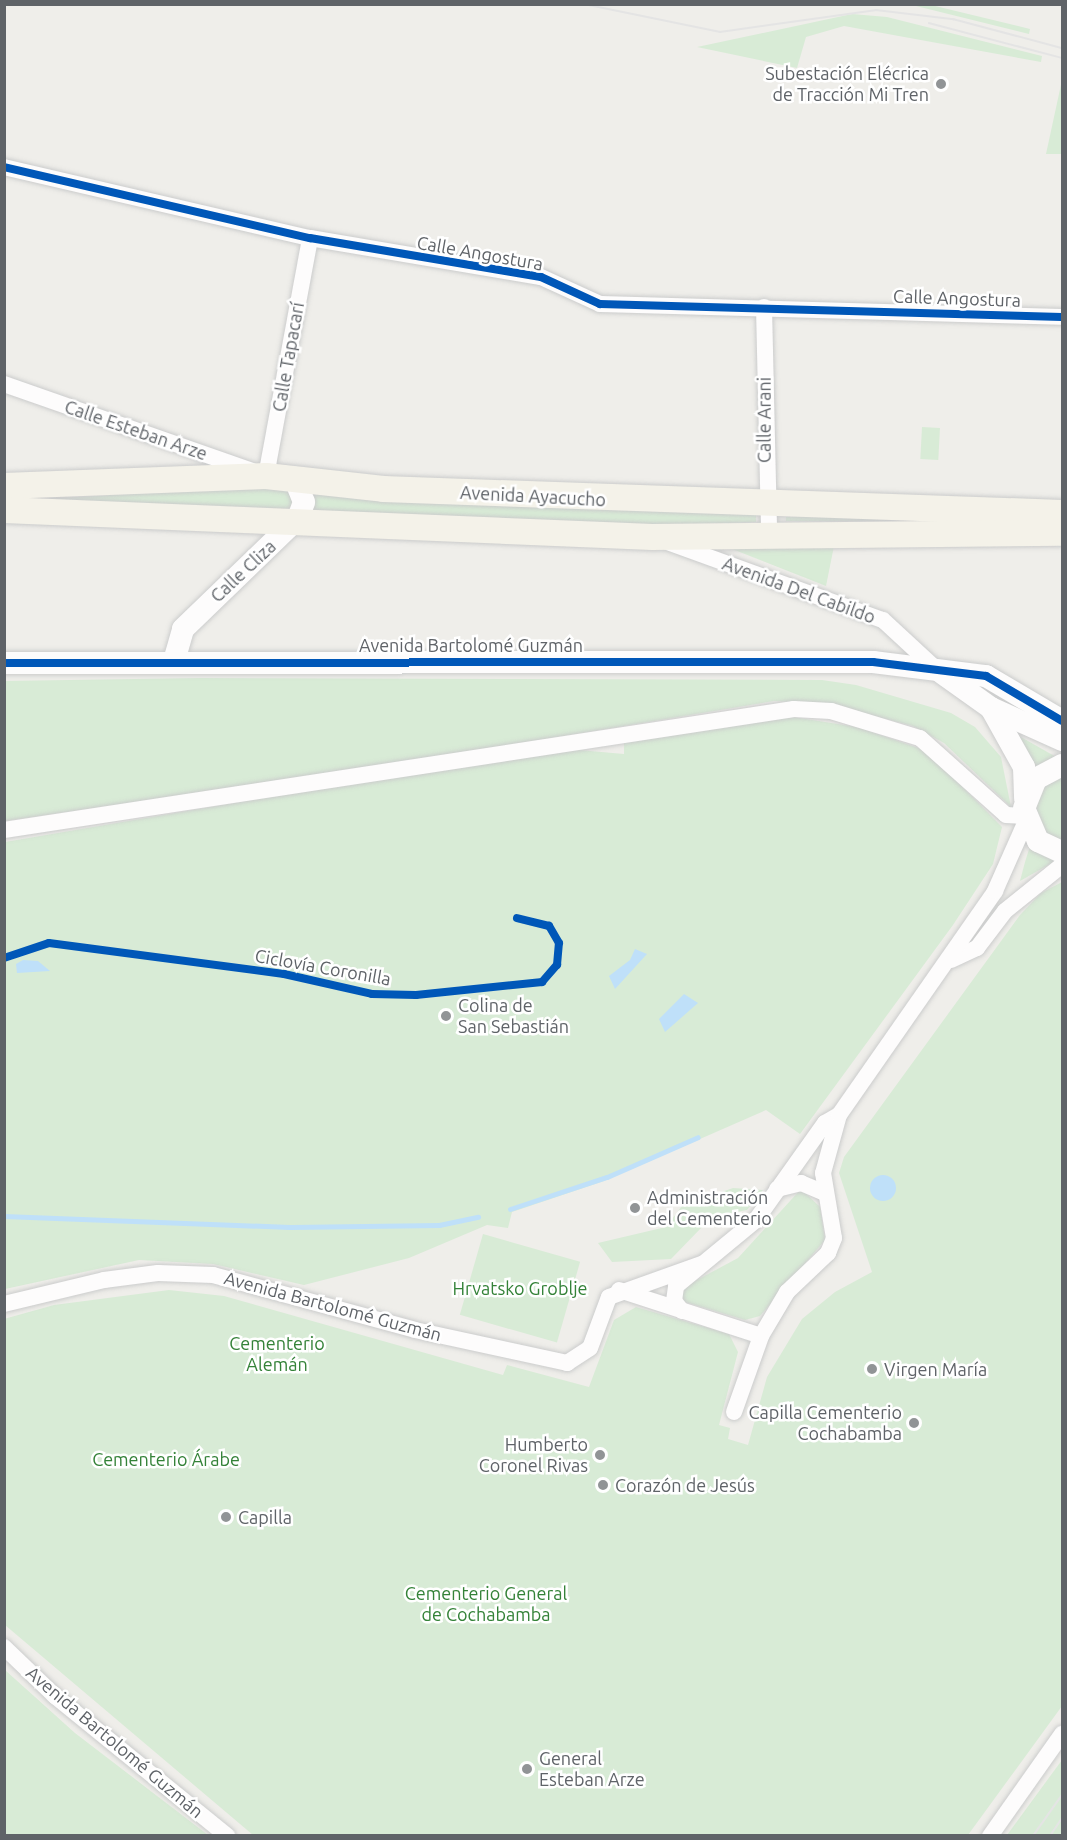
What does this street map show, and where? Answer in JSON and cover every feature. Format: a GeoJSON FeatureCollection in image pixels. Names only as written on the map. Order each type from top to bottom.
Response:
{"type":"FeatureCollection","features":[{"type":"Feature","properties":{"kind":"main road","name":"Avenida Ayacucho"},"geometry":{"type":"LineString","coordinates":[[4,486],[267,476],[296,480],[764,506],[1062,513]]}},
{"type":"Feature","properties":{"kind":"main road","name":"Avenida Ayacucho"},"geometry":{"type":"LineString","coordinates":[[4,510],[652,537],[769,532],[1062,534]]}},
{"type":"Feature","properties":{"kind":"street","name":"Calle Angostura"},"geometry":{"type":"LineString","coordinates":[[4,167],[310,238],[541,277],[560,288],[600,304],[1062,317]]}},
{"type":"Feature","properties":{"kind":"street","name":"Calle Tapacarí"},"geometry":{"type":"LineString","coordinates":[[267,476],[310,238]]}},
{"type":"Feature","properties":{"kind":"street","name":"Calle Arani"},"geometry":{"type":"LineString","coordinates":[[764,307],[764,506],[769,532]]}},
{"type":"Feature","properties":{"kind":"street","name":"Calle Esteban Arze"},"geometry":{"type":"LineString","coordinates":[[4,384],[267,476]]}},
{"type":"Feature","properties":{"kind":"street","name":"Calle Cliza"},"geometry":{"type":"LineString","coordinates":[[174,661],[183,629],[293,523],[304,502],[296,480]]}},
{"type":"Feature","properties":{"kind":"street","name":"Avenida Del Cabildo"},"geometry":{"type":"LineString","coordinates":[[652,537],[883,620],[937,670]]}},
{"type":"Feature","properties":{"kind":"street","name":"Avenida Bartolomé Guzmán"},"geometry":{"type":"LineString","coordinates":[[4,663],[785,659],[937,670]]}},
{"type":"Feature","properties":{"kind":"street"},"geometry":{"type":"LineString","coordinates":[[937,670],[991,708],[1062,740]]}},
{"type":"Feature","properties":{"kind":"street"},"geometry":{"type":"LineString","coordinates":[[937,670],[986,676],[1062,720]]}},
{"type":"Feature","properties":{"kind":"street"},"geometry":{"type":"LineString","coordinates":[[991,708],[1024,767],[1026,812],[1038,841],[1062,852]]}},
{"type":"Feature","properties":{"kind":"street"},"geometry":{"type":"LineString","coordinates":[[4,831],[795,709],[831,711],[920,738],[1006,815],[1026,812]]}},
{"type":"Feature","properties":{"kind":"street"},"geometry":{"type":"LineString","coordinates":[[734,1412],[760,1336],[787,1292],[828,1253],[834,1225],[822,1192],[825,1156],[839,1115],[951,960],[1003,876],[1036,779],[1062,765]]}},
{"type":"Feature","properties":{"kind":"street"},"geometry":{"type":"LineString","coordinates":[[951,960],[977,948],[1005,911],[1062,865]]}},
{"type":"Feature","properties":{"kind":"street"},"geometry":{"type":"LineString","coordinates":[[682,1311],[674,1301],[676,1286],[756,1220],[825,1124],[839,1115]]}},
{"type":"Feature","properties":{"kind":"street"},"geometry":{"type":"LineString","coordinates":[[777,1189],[801,1183],[822,1192]]}},
{"type":"Feature","properties":{"kind":"street"},"geometry":{"type":"LineString","coordinates":[[619,1290],[702,1264]]}},
{"type":"Feature","properties":{"kind":"street","name":"Avenida Bartolomé Guzmán"},"geometry":{"type":"LineString","coordinates":[[4,1304],[104,1280],[158,1273],[213,1275],[415,1330],[567,1363],[590,1348],[606,1302],[619,1290]]}},
{"type":"Feature","properties":{"kind":"street"},"geometry":{"type":"LineString","coordinates":[[619,1290],[760,1336]]}},
{"type":"Feature","properties":{"kind":"street","name":"Avenida Bartolomé Guzmán"},"geometry":{"type":"LineString","coordinates":[[4,1647],[55,1696],[228,1836]]}},
{"type":"Feature","properties":{"kind":"street"},"geometry":{"type":"LineString","coordinates":[[990,1836],[1062,1734]]}},
{"type":"Feature","properties":{"kind":"green space"},"geometry":{"type":"Polygon","coordinates":[[[912,5],[931,5],[1030,29],[1029,34],[912,5]]]}},
{"type":"Feature","properties":{"kind":"green space"},"geometry":{"type":"Polygon","coordinates":[[[852,14],[887,17],[1042,56],[1041,62],[844,26],[806,37],[797,68],[697,47],[852,14]]]}},
{"type":"Feature","properties":{"kind":"green space"},"geometry":{"type":"Polygon","coordinates":[[[1062,80],[1062,154],[1046,154],[1062,80]]]}},
{"type":"Feature","properties":{"kind":"green space"},"geometry":{"type":"Polygon","coordinates":[[[922,427],[940,428],[938,460],[920,459],[922,427]]]}},
{"type":"Feature","properties":{"kind":"green space"},"geometry":{"type":"Polygon","coordinates":[[[241,488],[282,488],[293,494],[291,509],[5,501],[241,488]]]}},
{"type":"Feature","properties":{"kind":"green space"},"geometry":{"type":"Polygon","coordinates":[[[313,489],[394,501],[756,515],[756,522],[617,527],[312,513],[313,489]]]}},
{"type":"Feature","properties":{"kind":"green space"},"geometry":{"type":"Polygon","coordinates":[[[786,517],[930,518],[931,521],[786,521],[786,517]]]}},
{"type":"Feature","properties":{"kind":"green space"},"geometry":{"type":"Polygon","coordinates":[[[835,541],[826,586],[732,549],[732,544],[835,541]]]}},
{"type":"Feature","properties":{"kind":"green space"},"geometry":{"type":"Polygon","coordinates":[[[201,678],[822,680],[856,685],[951,713],[975,727],[1001,757],[1011,807],[944,743],[913,726],[829,704],[774,701],[384,766],[5,821],[4,681],[201,678]]]}},
{"type":"Feature","properties":{"kind":"green space","name":"Colina de San Sebastián"},"geometry":{"type":"Polygon","coordinates":[[[793,717],[857,727],[927,751],[1002,827],[993,864],[953,925],[800,1134],[766,1110],[604,1181],[512,1212],[508,1228],[487,1225],[409,1258],[304,1285],[213,1264],[139,1260],[5,1289],[5,842],[556,748],[624,754],[624,743],[793,717]]]}},
{"type":"Feature","properties":{"kind":"green space"},"geometry":{"type":"Polygon","coordinates":[[[1014,733],[1035,745],[1058,758],[1032,775],[1014,733]]]}},
{"type":"Feature","properties":{"kind":"green space"},"geometry":{"type":"Polygon","coordinates":[[[1062,777],[1062,844],[1047,836],[1037,821],[1036,803],[1044,787],[1062,777]]]}},
{"type":"Feature","properties":{"kind":"green space"},"geometry":{"type":"Polygon","coordinates":[[[1031,843],[1057,860],[1020,881],[1025,862],[1031,843]]]}},
{"type":"Feature","properties":{"kind":"green space","name":"Cementerio General de Cochabamba"},"geometry":{"type":"Polygon","coordinates":[[[1062,882],[1062,1706],[968,1835],[253,1835],[5,1625],[4,1319],[54,1305],[169,1290],[224,1296],[503,1375],[507,1365],[589,1387],[614,1320],[636,1307],[729,1334],[738,1352],[719,1425],[730,1428],[728,1439],[748,1445],[767,1377],[802,1319],[835,1292],[872,1272],[839,1173],[844,1157],[1020,915],[1041,893],[1062,882]]]}},
{"type":"Feature","properties":{"kind":"green space"},"geometry":{"type":"Polygon","coordinates":[[[733,1188],[763,1190],[747,1210],[720,1215],[703,1226],[671,1259],[612,1262],[598,1243],[666,1227],[682,1206],[733,1188]]]}},
{"type":"Feature","properties":{"kind":"green space"},"geometry":{"type":"Polygon","coordinates":[[[801,1189],[820,1207],[825,1240],[760,1316],[745,1320],[682,1301],[684,1287],[738,1258],[801,1189]]]}},
{"type":"Feature","properties":{"kind":"green space","name":"Hrvatsko Groblje"},"geometry":{"type":"Polygon","coordinates":[[[483,1234],[580,1262],[557,1343],[460,1315],[483,1234]]]}},
{"type":"Feature","properties":{"kind":"green space"},"geometry":{"type":"Polygon","coordinates":[[[5,1670],[75,1733],[208,1835],[5,1835],[5,1670]]]}},
{"type":"Feature","properties":{"kind":"green space"},"geometry":{"type":"Polygon","coordinates":[[[1062,1760],[1062,1835],[1007,1835],[1062,1760]]]}},
{"type":"Feature","properties":{"kind":"water"},"geometry":{"type":"Polygon","coordinates":[[[635,949],[647,954],[615,989],[609,976],[630,960],[635,949]]]}},
{"type":"Feature","properties":{"kind":"water"},"geometry":{"type":"Polygon","coordinates":[[[23,960],[38,961],[50,971],[17,973],[16,964],[23,960]]]}},
{"type":"Feature","properties":{"kind":"water"},"geometry":{"type":"Polygon","coordinates":[[[684,994],[698,1003],[665,1032],[659,1019],[684,994]]]}},
{"type":"Feature","properties":{"kind":"water"},"geometry":{"type":"Polygon","coordinates":[[[883,1175],[892,1179],[896,1188],[892,1197],[883,1201],[874,1197],[870,1188],[874,1179],[883,1175]]]}},
{"type":"Feature","properties":{"kind":"waterway"},"geometry":{"type":"LineString","coordinates":[[510,1209],[607,1177],[698,1137]]}},
{"type":"Feature","properties":{"kind":"waterway"},"geometry":{"type":"LineString","coordinates":[[4,1216],[290,1227],[439,1225],[478,1217]]}},
{"type":"Feature","properties":{"kind":"tram line"},"geometry":{"type":"LineString","coordinates":[[584,4],[720,32],[876,10],[953,19],[1062,48]]}},
{"type":"Feature","properties":{"kind":"tram line"},"geometry":{"type":"LineString","coordinates":[[929,23],[1062,58]]}},
{"type":"Feature","properties":{"kind":"tram line"},"geometry":{"type":"LineString","coordinates":[[1033,1836],[1062,1795]]}},
{"type":"Feature","properties":{"kind":"tram line"},"geometry":{"type":"LineString","coordinates":[[1050,1836],[1062,1818]]}},
{"type":"Feature","properties":{"kind":"cycle path"},"geometry":{"type":"LineString","coordinates":[[4,167],[310,238],[541,277],[600,304],[1062,317]]}},
{"type":"Feature","properties":{"kind":"cycle path"},"geometry":{"type":"LineString","coordinates":[[4,663],[873,662],[986,676],[1062,721]]}},
{"type":"Feature","properties":{"kind":"cycle path","name":"Ciclovía Coronilla"},"geometry":{"type":"LineString","coordinates":[[4,958],[49,943],[284,974],[372,994],[416,995],[542,982],[557,965],[559,943],[549,926],[517,918]]}},
{"type":"Feature","properties":{"kind":"place","name":"Subestación Elécrica de Tracción Mi Tren"},"geometry":{"type":"Point","coordinates":[941,84]}},
{"type":"Feature","properties":{"kind":"place","name":"Colina de San Sebastián"},"geometry":{"type":"Point","coordinates":[446,1016]}},
{"type":"Feature","properties":{"kind":"place","name":"Administración del Cementerio"},"geometry":{"type":"Point","coordinates":[635,1208]}},
{"type":"Feature","properties":{"kind":"place","name":"Virgen María"},"geometry":{"type":"Point","coordinates":[872,1369]}},
{"type":"Feature","properties":{"kind":"place","name":"Capilla Cementerio Cochabamba"},"geometry":{"type":"Point","coordinates":[914,1423]}},
{"type":"Feature","properties":{"kind":"place","name":"Humberto Coronel Rivas"},"geometry":{"type":"Point","coordinates":[600,1455]}},
{"type":"Feature","properties":{"kind":"place","name":"Corazón de Jesús"},"geometry":{"type":"Point","coordinates":[603,1485]}},
{"type":"Feature","properties":{"kind":"place","name":"Capilla"},"geometry":{"type":"Point","coordinates":[226,1517]}},
{"type":"Feature","properties":{"kind":"place","name":"General Esteban Arze"},"geometry":{"type":"Point","coordinates":[527,1769]}},
{"type":"Feature","properties":{"kind":"park label","name":"Cementerio Alemán"},"geometry":{"type":"Point","coordinates":[277,1354]}},
{"type":"Feature","properties":{"kind":"park label","name":"Cementerio Árabe"},"geometry":{"type":"Point","coordinates":[166,1459]}}]}
